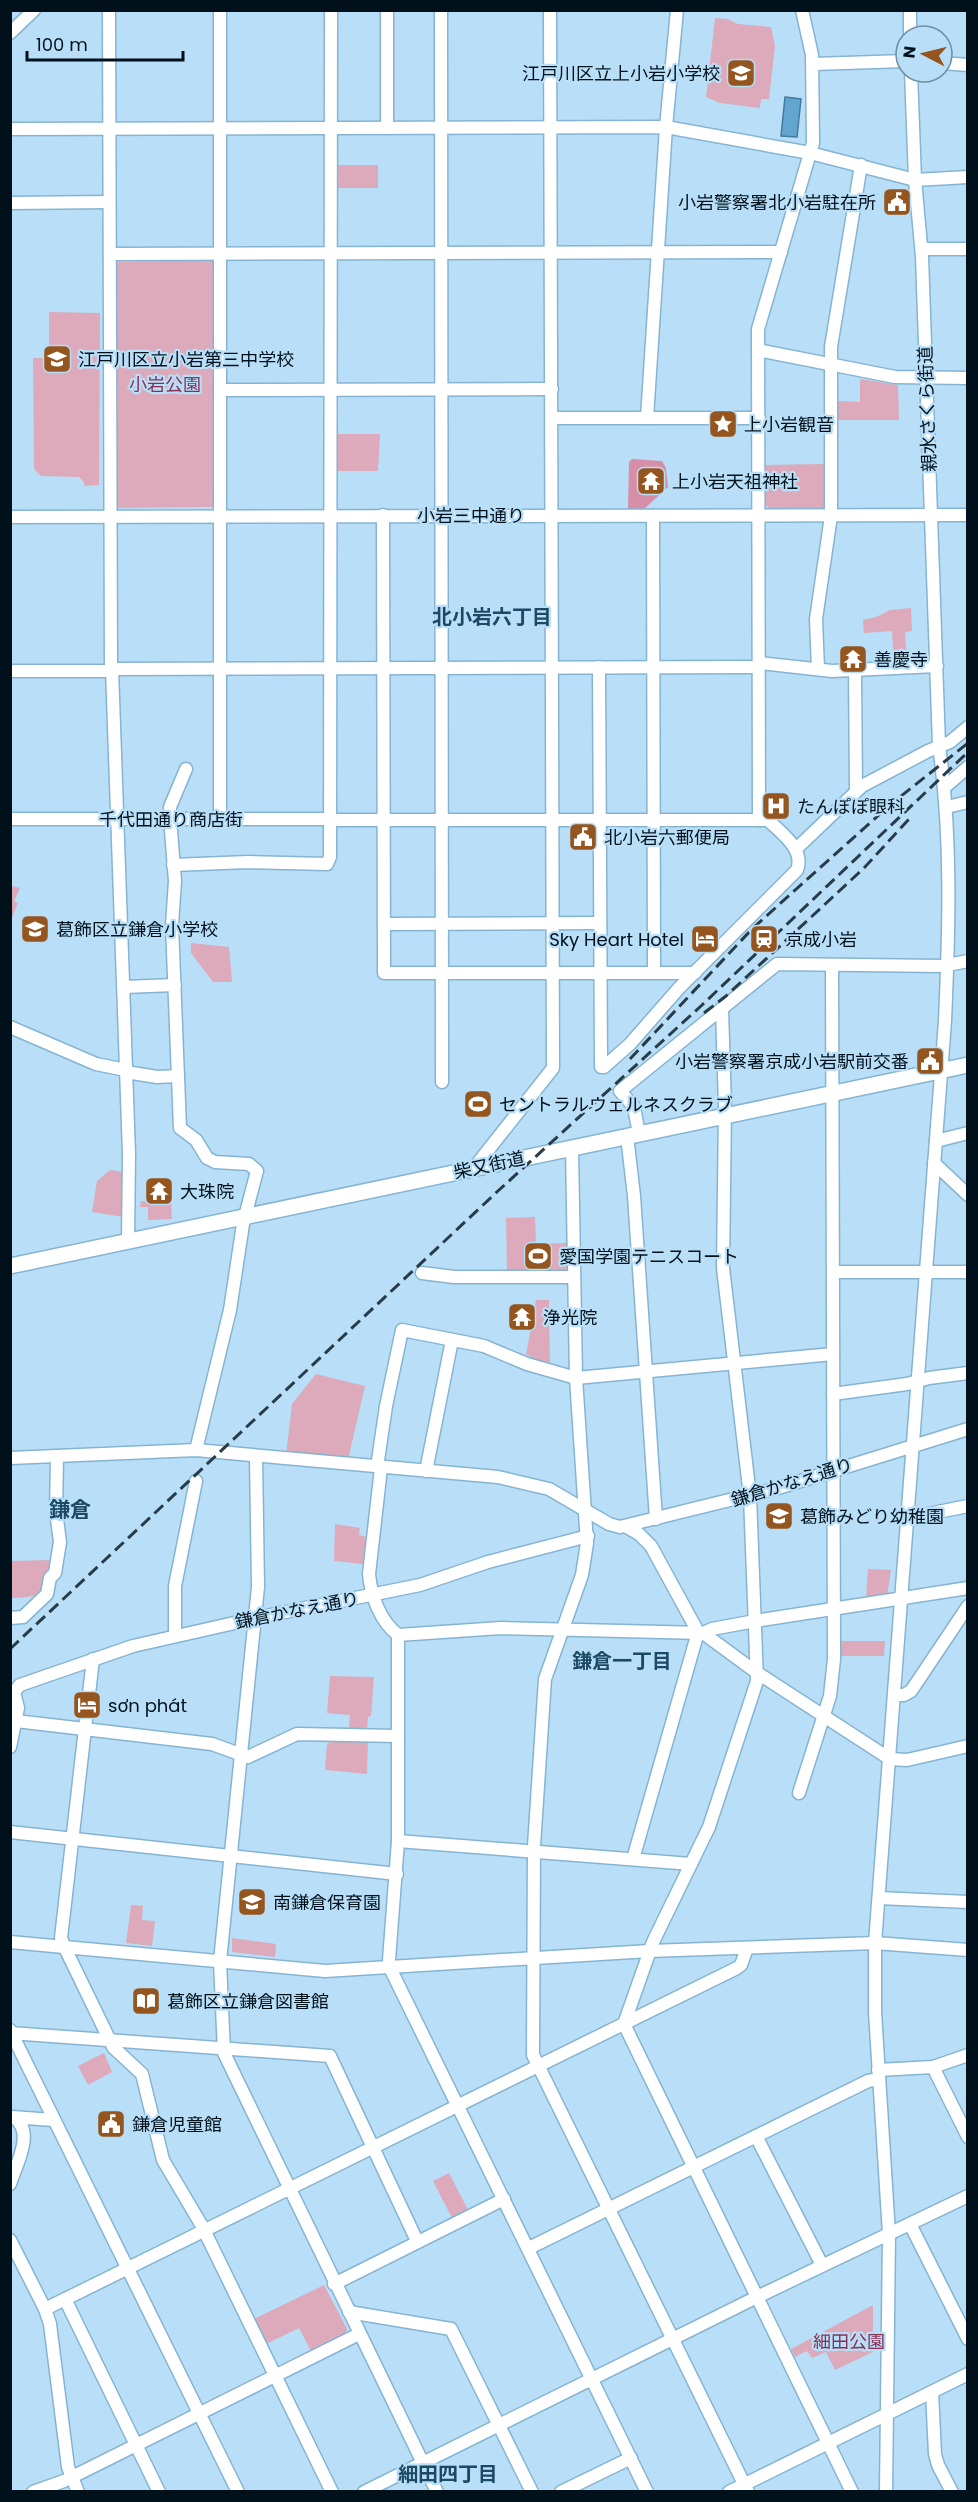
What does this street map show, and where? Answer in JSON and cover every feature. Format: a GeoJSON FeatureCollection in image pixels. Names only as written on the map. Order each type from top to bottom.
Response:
{"type":"FeatureCollection","features":[{"type":"Feature","properties":{"kind":"main road","name":"柴又街道"},"geometry":{"type":"LineString","coordinates":[[10,1266],[968,1065]]}},
{"type":"Feature","properties":{"kind":"street"},"geometry":{"type":"LineString","coordinates":[[10,33],[34,10]]}},
{"type":"Feature","properties":{"kind":"street"},"geometry":{"type":"LineString","coordinates":[[109,10],[111,669],[129,1154],[128,1241]]}},
{"type":"Feature","properties":{"kind":"street"},"geometry":{"type":"LineString","coordinates":[[220,10],[220,819]]}},
{"type":"Feature","properties":{"kind":"street"},"geometry":{"type":"LineString","coordinates":[[173,865],[248,862],[327,864],[330,857],[331,10]]}},
{"type":"Feature","properties":{"kind":"street"},"geometry":{"type":"LineString","coordinates":[[387,10],[387,128]]}},
{"type":"Feature","properties":{"kind":"street"},"geometry":{"type":"LineString","coordinates":[[441,10],[442,1082]]}},
{"type":"Feature","properties":{"kind":"street"},"geometry":{"type":"LineString","coordinates":[[474,1168],[553,1068],[550,10]]}},
{"type":"Feature","properties":{"kind":"street"},"geometry":{"type":"LineString","coordinates":[[647,418],[666,127],[677,10]]}},
{"type":"Feature","properties":{"kind":"street"},"geometry":{"type":"LineString","coordinates":[[599,667],[601,1067],[604,1067],[630,1044],[695,973],[794,874],[800,862],[796,849],[768,820],[759,820],[758,350],[759,325],[813,143],[813,64],[802,10]]}},
{"type":"Feature","properties":{"kind":"street"},"geometry":{"type":"LineString","coordinates":[[813,64],[894,61]]}},
{"type":"Feature","properties":{"kind":"street","name":"親水さくら街道"},"geometry":{"type":"LineString","coordinates":[[886,2492],[889,2234],[875,2012],[875,1943],[942,1070],[947,965],[947,807],[939,747],[922,249],[915,180],[911,84]]}},
{"type":"Feature","properties":{"kind":"street"},"geometry":{"type":"LineString","coordinates":[[10,129],[666,127],[810,153],[915,180],[968,177]]}},
{"type":"Feature","properties":{"kind":"street"},"geometry":{"type":"LineString","coordinates":[[818,669],[816,619],[831,516],[831,347],[861,165]]}},
{"type":"Feature","properties":{"kind":"street"},"geometry":{"type":"LineString","coordinates":[[10,203],[109,202]]}},
{"type":"Feature","properties":{"kind":"street"},"geometry":{"type":"LineString","coordinates":[[922,249],[968,249]]}},
{"type":"Feature","properties":{"kind":"street"},"geometry":{"type":"LineString","coordinates":[[110,254],[781,252]]}},
{"type":"Feature","properties":{"kind":"street"},"geometry":{"type":"LineString","coordinates":[[758,350],[895,377],[968,378]]}},
{"type":"Feature","properties":{"kind":"street"},"geometry":{"type":"LineString","coordinates":[[220,390],[552,389]]}},
{"type":"Feature","properties":{"kind":"street"},"geometry":{"type":"LineString","coordinates":[[552,418],[759,418]]}},
{"type":"Feature","properties":{"kind":"street"},"geometry":{"type":"LineString","coordinates":[[383,515],[384,973],[695,973]]}},
{"type":"Feature","properties":{"kind":"street","name":"小岩三中通り"},"geometry":{"type":"LineString","coordinates":[[10,517],[968,515]]}},
{"type":"Feature","properties":{"kind":"street"},"geometry":{"type":"LineString","coordinates":[[653,516],[654,973]]}},
{"type":"Feature","properties":{"kind":"street"},"geometry":{"type":"LineString","coordinates":[[10,671],[759,665],[855,670],[937,666]]}},
{"type":"Feature","properties":{"kind":"street"},"geometry":{"type":"LineString","coordinates":[[855,670],[856,791]]}},
{"type":"Feature","properties":{"kind":"street"},"geometry":{"type":"LineString","coordinates":[[796,849],[856,791],[950,742],[968,727]]}},
{"type":"Feature","properties":{"kind":"street"},"geometry":{"type":"LineString","coordinates":[[946,786],[968,767]]}},
{"type":"Feature","properties":{"kind":"street"},"geometry":{"type":"LineString","coordinates":[[186,768],[170,807],[175,891],[172,925],[180,1128],[196,1140],[207,1158],[215,1162],[249,1164],[257,1171],[245,1217],[230,1310],[196,1450]]}},
{"type":"Feature","properties":{"kind":"street"},"geometry":{"type":"LineString","coordinates":[[947,807],[968,802]]}},
{"type":"Feature","properties":{"kind":"street","name":"千代田通り商店街"},"geometry":{"type":"LineString","coordinates":[[10,819],[759,820]]}},
{"type":"Feature","properties":{"kind":"street"},"geometry":{"type":"LineString","coordinates":[[384,924],[600,923]]}},
{"type":"Feature","properties":{"kind":"street"},"geometry":{"type":"LineString","coordinates":[[656,1519],[634,1196],[634,1107],[620,1091],[777,964],[947,965],[968,961]]}},
{"type":"Feature","properties":{"kind":"street"},"geometry":{"type":"LineString","coordinates":[[799,1793],[832,1688],[834,1609],[832,965]]}},
{"type":"Feature","properties":{"kind":"street"},"geometry":{"type":"LineString","coordinates":[[124,987],[175,985]]}},
{"type":"Feature","properties":{"kind":"street"},"geometry":{"type":"LineString","coordinates":[[722,1010],[725,1116],[723,1268],[750,1496],[757,1681],[709,1827],[650,1951],[624,2024],[852,2492]]}},
{"type":"Feature","properties":{"kind":"street"},"geometry":{"type":"LineString","coordinates":[[10,1027],[96,1064],[157,1077],[178,1076]]}},
{"type":"Feature","properties":{"kind":"street"},"geometry":{"type":"LineString","coordinates":[[936,1141],[968,1133]]}},
{"type":"Feature","properties":{"kind":"street"},"geometry":{"type":"LineString","coordinates":[[572,1148],[576,1378],[588,1536],[584,1569],[545,1678],[534,1852],[533,2055],[746,2488]]}},
{"type":"Feature","properties":{"kind":"street"},"geometry":{"type":"LineString","coordinates":[[934,1164],[968,1195]]}},
{"type":"Feature","properties":{"kind":"street"},"geometry":{"type":"LineString","coordinates":[[833,1272],[968,1272]]}},
{"type":"Feature","properties":{"kind":"street"},"geometry":{"type":"LineString","coordinates":[[422,1273],[454,1277],[574,1277]]}},
{"type":"Feature","properties":{"kind":"street"},"geometry":{"type":"LineString","coordinates":[[647,2492],[390,1968],[398,1841],[398,1635],[372,1596],[369,1574],[386,1406],[402,1330],[484,1346],[527,1364],[576,1378],[833,1354]]}},
{"type":"Feature","properties":{"kind":"street"},"geometry":{"type":"LineString","coordinates":[[426,1471],[452,1340]]}},
{"type":"Feature","properties":{"kind":"street"},"geometry":{"type":"LineString","coordinates":[[833,1394],[968,1373]]}},
{"type":"Feature","properties":{"kind":"street","name":"鎌倉かなえ通り"},"geometry":{"type":"LineString","coordinates":[[620,1527],[750,1496],[913,1444],[968,1429]]}},
{"type":"Feature","properties":{"kind":"street"},"geometry":{"type":"LineString","coordinates":[[10,1458],[196,1450],[523,1481],[549,1489],[620,1527],[639,1534],[651,1546],[701,1633],[756,1672],[890,1759],[907,1760],[968,1746]]}},
{"type":"Feature","properties":{"kind":"street"},"geometry":{"type":"LineString","coordinates":[[10,1618],[23,1617],[48,1594],[50,1578],[55,1573],[60,1542],[56,1512],[57,1457]]}},
{"type":"Feature","properties":{"kind":"street"},"geometry":{"type":"LineString","coordinates":[[256,1457],[258,1587],[220,1961],[224,2053],[334,2284],[437,2492]]}},
{"type":"Feature","properties":{"kind":"street"},"geometry":{"type":"LineString","coordinates":[[175,1635],[175,1587],[196,1481]]}},
{"type":"Feature","properties":{"kind":"street"},"geometry":{"type":"LineString","coordinates":[[908,1518],[968,1506]]}},
{"type":"Feature","properties":{"kind":"street","name":"鎌倉かなえ通り"},"geometry":{"type":"LineString","coordinates":[[15,1721],[18,1708],[14,1695],[15,1689],[20,1685],[93,1659],[175,1635],[420,1585],[488,1562],[588,1536]]}},
{"type":"Feature","properties":{"kind":"street"},"geometry":{"type":"LineString","coordinates":[[398,1635],[501,1628],[701,1633],[755,1621],[968,1588]]}},
{"type":"Feature","properties":{"kind":"street"},"geometry":{"type":"LineString","coordinates":[[894,1695],[904,1695],[911,1691],[968,1606]]}},
{"type":"Feature","properties":{"kind":"street"},"geometry":{"type":"LineString","coordinates":[[633,1859],[701,1633]]}},
{"type":"Feature","properties":{"kind":"street"},"geometry":{"type":"LineString","coordinates":[[93,1659],[61,1938],[63,1946],[113,2047],[142,2074],[163,2160],[204,2231],[332,2492]]}},
{"type":"Feature","properties":{"kind":"street"},"geometry":{"type":"LineString","coordinates":[[10,1747],[15,1721],[212,1744],[241,1755],[252,1755],[297,1734],[398,1736]]}},
{"type":"Feature","properties":{"kind":"street"},"geometry":{"type":"LineString","coordinates":[[10,1832],[397,1874]]}},
{"type":"Feature","properties":{"kind":"street"},"geometry":{"type":"LineString","coordinates":[[398,1841],[692,1864]]}},
{"type":"Feature","properties":{"kind":"street"},"geometry":{"type":"LineString","coordinates":[[879,1898],[968,1902]]}},
{"type":"Feature","properties":{"kind":"street"},"geometry":{"type":"LineString","coordinates":[[10,1942],[220,1961],[282,1969],[325,1971],[650,1951],[875,1943],[968,1950]]}},
{"type":"Feature","properties":{"kind":"street"},"geometry":{"type":"LineString","coordinates":[[45,2309],[737,1968],[741,1965],[747,1948]]}},
{"type":"Feature","properties":{"kind":"street"},"geometry":{"type":"LineString","coordinates":[[11,2032],[330,2055],[417,2241]]}},
{"type":"Feature","properties":{"kind":"street"},"geometry":{"type":"LineString","coordinates":[[11,2032],[238,2492]]}},
{"type":"Feature","properties":{"kind":"street"},"geometry":{"type":"LineString","coordinates":[[529,2248],[870,2080],[878,2074],[933,2067],[968,2055]]}},
{"type":"Feature","properties":{"kind":"street"},"geometry":{"type":"LineString","coordinates":[[933,2067],[968,2137]]}},
{"type":"Feature","properties":{"kind":"street"},"geometry":{"type":"LineString","coordinates":[[12,2117],[53,2120]]}},
{"type":"Feature","properties":{"kind":"street"},"geometry":{"type":"LineString","coordinates":[[10,2184],[25,2135],[21,2122],[12,2117]]}},
{"type":"Feature","properties":{"kind":"street"},"geometry":{"type":"LineString","coordinates":[[756,2136],[822,2265]]}},
{"type":"Feature","properties":{"kind":"street"},"geometry":{"type":"LineString","coordinates":[[364,2492],[822,2265],[968,2196]]}},
{"type":"Feature","properties":{"kind":"street"},"geometry":{"type":"LineString","coordinates":[[334,2284],[504,2199]]}},
{"type":"Feature","properties":{"kind":"street"},"geometry":{"type":"LineString","coordinates":[[910,2224],[968,2339]]}},
{"type":"Feature","properties":{"kind":"street"},"geometry":{"type":"LineString","coordinates":[[10,2240],[17,2263],[45,2309],[50,2324],[71,2476],[78,2492]]}},
{"type":"Feature","properties":{"kind":"street"},"geometry":{"type":"LineString","coordinates":[[65,2299],[159,2492]]}},
{"type":"Feature","properties":{"kind":"street"},"geometry":{"type":"LineString","coordinates":[[349,2312],[451,2329],[532,2492]]}},
{"type":"Feature","properties":{"kind":"street"},"geometry":{"type":"LineString","coordinates":[[33,2492],[64,2481],[359,2334]]}},
{"type":"Feature","properties":{"kind":"street"},"geometry":{"type":"LineString","coordinates":[[729,2492],[746,2488],[828,2442],[968,2374]]}},
{"type":"Feature","properties":{"kind":"street"},"geometry":{"type":"LineString","coordinates":[[932,2392],[935,2454],[952,2492]]}},
{"type":"Feature","properties":{"kind":"street"},"geometry":{"type":"LineString","coordinates":[[561,2492],[631,2458]]}},
{"type":"Feature","properties":{"kind":"green space"},"geometry":{"type":"Polygon","coordinates":[[[715,18],[728,19],[738,24],[771,27],[775,46],[769,99],[761,99],[760,108],[720,103],[706,97],[715,18]]]}},
{"type":"Feature","properties":{"kind":"green space"},"geometry":{"type":"Polygon","coordinates":[[[338,165],[378,165],[378,188],[337,188],[338,165]]]}},
{"type":"Feature","properties":{"kind":"green space","name":"小岩公園"},"geometry":{"type":"Polygon","coordinates":[[[214,260],[213,507],[116,508],[116,262],[214,260]]]}},
{"type":"Feature","properties":{"kind":"green space"},"geometry":{"type":"Polygon","coordinates":[[[49,312],[100,313],[99,485],[85,486],[79,477],[41,476],[34,469],[33,358],[49,358],[49,312]]]}},
{"type":"Feature","properties":{"kind":"green space"},"geometry":{"type":"Polygon","coordinates":[[[860,379],[898,385],[899,420],[837,420],[838,401],[860,402],[860,379]]]}},
{"type":"Feature","properties":{"kind":"green space"},"geometry":{"type":"Polygon","coordinates":[[[337,434],[380,434],[378,471],[337,471],[337,434]]]}},
{"type":"Feature","properties":{"kind":"green space"},"geometry":{"type":"Polygon","coordinates":[[[825,464],[826,506],[823,508],[770,509],[765,505],[764,465],[825,464]]]}},
{"type":"Feature","properties":{"kind":"green space"},"geometry":{"type":"Polygon","coordinates":[[[911,608],[912,631],[905,632],[907,664],[894,664],[892,631],[864,633],[863,620],[890,610],[911,608]]]}},
{"type":"Feature","properties":{"kind":"green space"},"geometry":{"type":"Polygon","coordinates":[[[11,886],[20,888],[14,901],[18,903],[11,920],[11,886]]]}},
{"type":"Feature","properties":{"kind":"green space"},"geometry":{"type":"Polygon","coordinates":[[[191,943],[229,947],[232,982],[213,982],[191,953],[191,943]]]}},
{"type":"Feature","properties":{"kind":"green space"},"geometry":{"type":"Polygon","coordinates":[[[110,1170],[125,1172],[123,1217],[92,1212],[97,1181],[110,1170]]]}},
{"type":"Feature","properties":{"kind":"green space"},"geometry":{"type":"Polygon","coordinates":[[[141,1201],[171,1203],[172,1219],[148,1220],[148,1207],[140,1207],[141,1201]]]}},
{"type":"Feature","properties":{"kind":"green space","name":"愛国学園テニスコート"},"geometry":{"type":"Polygon","coordinates":[[[535,1217],[536,1244],[568,1243],[569,1269],[565,1272],[507,1271],[506,1218],[535,1217]]]}},
{"type":"Feature","properties":{"kind":"green space"},"geometry":{"type":"Polygon","coordinates":[[[536,1300],[549,1300],[550,1367],[530,1361],[531,1356],[526,1355],[536,1300]]]}},
{"type":"Feature","properties":{"kind":"green space"},"geometry":{"type":"Polygon","coordinates":[[[316,1374],[365,1386],[348,1460],[286,1455],[292,1404],[316,1374]]]}},
{"type":"Feature","properties":{"kind":"green space"},"geometry":{"type":"Polygon","coordinates":[[[335,1524],[360,1528],[359,1535],[367,1537],[363,1564],[334,1561],[335,1524]]]}},
{"type":"Feature","properties":{"kind":"green space"},"geometry":{"type":"Polygon","coordinates":[[[53,1560],[42,1591],[31,1596],[11,1598],[10,1561],[53,1560]]]}},
{"type":"Feature","properties":{"kind":"green space"},"geometry":{"type":"Polygon","coordinates":[[[868,1569],[891,1570],[887,1595],[866,1598],[868,1569]]]}},
{"type":"Feature","properties":{"kind":"green space"},"geometry":{"type":"Polygon","coordinates":[[[840,1641],[885,1641],[884,1656],[840,1656],[840,1641]]]}},
{"type":"Feature","properties":{"kind":"green space"},"geometry":{"type":"Polygon","coordinates":[[[330,1676],[374,1677],[371,1716],[368,1717],[367,1731],[349,1730],[350,1715],[327,1713],[330,1676]]]}},
{"type":"Feature","properties":{"kind":"green space"},"geometry":{"type":"Polygon","coordinates":[[[333,1740],[368,1742],[367,1774],[325,1770],[327,1744],[333,1740]]]}},
{"type":"Feature","properties":{"kind":"green space"},"geometry":{"type":"Polygon","coordinates":[[[131,1905],[143,1906],[142,1920],[155,1921],[152,1946],[126,1943],[131,1905]]]}},
{"type":"Feature","properties":{"kind":"green space"},"geometry":{"type":"Polygon","coordinates":[[[232,1938],[276,1944],[275,1957],[232,1952],[232,1938]]]}},
{"type":"Feature","properties":{"kind":"green space"},"geometry":{"type":"Polygon","coordinates":[[[104,2053],[112,2072],[88,2085],[78,2066],[104,2053]]]}},
{"type":"Feature","properties":{"kind":"green space"},"geometry":{"type":"Polygon","coordinates":[[[449,2173],[468,2210],[452,2218],[433,2181],[449,2173]]]}},
{"type":"Feature","properties":{"kind":"green space"},"geometry":{"type":"Polygon","coordinates":[[[324,2285],[347,2329],[345,2335],[311,2351],[299,2328],[264,2345],[252,2320],[324,2285]]]}},
{"type":"Feature","properties":{"kind":"green space","name":"細田公園"},"geometry":{"type":"Polygon","coordinates":[[[873,2305],[873,2352],[835,2370],[826,2352],[812,2358],[807,2351],[795,2357],[791,2349],[873,2305]]]}},
{"type":"Feature","properties":{"kind":"shaded area"},"geometry":{"type":"Polygon","coordinates":[[[632,459],[662,461],[666,468],[668,487],[643,510],[628,508],[629,462],[632,459]]]}},
{"type":"Feature","properties":{"kind":"water"},"geometry":{"type":"Polygon","coordinates":[[[785,97],[801,99],[797,137],[781,136],[785,97]]]}},
{"type":"Feature","properties":{"kind":"railway"},"geometry":{"type":"LineString","coordinates":[[630,1059],[753,928],[891,804],[968,743]]}},
{"type":"Feature","properties":{"kind":"railway"},"geometry":{"type":"LineString","coordinates":[[10,1649],[499,1190],[701,1006],[968,752]]}},
{"type":"Feature","properties":{"kind":"railway"},"geometry":{"type":"LineString","coordinates":[[704,1013],[726,996],[864,868],[909,819]]}},
{"type":"Feature","properties":{"kind":"place","name":"江戸川区立上小岩小学校"},"geometry":{"type":"Point","coordinates":[741,73]}},
{"type":"Feature","properties":{"kind":"place","name":"小岩警察署北小岩駐在所"},"geometry":{"type":"Point","coordinates":[897,202]}},
{"type":"Feature","properties":{"kind":"place","name":"江戸川区立小岩第三中学校"},"geometry":{"type":"Point","coordinates":[57,359]}},
{"type":"Feature","properties":{"kind":"place","name":"上小岩観音"},"geometry":{"type":"Point","coordinates":[723,424]}},
{"type":"Feature","properties":{"kind":"place","name":"上小岩天祖神社"},"geometry":{"type":"Point","coordinates":[651,481]}},
{"type":"Feature","properties":{"kind":"place","name":"善慶寺"},"geometry":{"type":"Point","coordinates":[853,659]}},
{"type":"Feature","properties":{"kind":"place","name":"たんぽぽ眼科"},"geometry":{"type":"Point","coordinates":[776,806]}},
{"type":"Feature","properties":{"kind":"place","name":"北小岩六郵便局"},"geometry":{"type":"Point","coordinates":[583,837]}},
{"type":"Feature","properties":{"kind":"place","name":"葛飾区立鎌倉小学校"},"geometry":{"type":"Point","coordinates":[35,929]}},
{"type":"Feature","properties":{"kind":"place","name":"Sky Heart Hotel"},"geometry":{"type":"Point","coordinates":[705,939]}},
{"type":"Feature","properties":{"kind":"place","name":"京成小岩"},"geometry":{"type":"Point","coordinates":[764,939]}},
{"type":"Feature","properties":{"kind":"place","name":"小岩警察署京成小岩駅前交番"},"geometry":{"type":"Point","coordinates":[930,1061]}},
{"type":"Feature","properties":{"kind":"place","name":"セントラルウェルネスクラブ"},"geometry":{"type":"Point","coordinates":[478,1104]}},
{"type":"Feature","properties":{"kind":"place","name":"大珠院"},"geometry":{"type":"Point","coordinates":[159,1191]}},
{"type":"Feature","properties":{"kind":"place","name":"愛国学園テニスコート"},"geometry":{"type":"Point","coordinates":[538,1256]}},
{"type":"Feature","properties":{"kind":"place","name":"浄光院"},"geometry":{"type":"Point","coordinates":[522,1317]}},
{"type":"Feature","properties":{"kind":"place","name":"葛飾みどり幼稚園"},"geometry":{"type":"Point","coordinates":[779,1516]}},
{"type":"Feature","properties":{"kind":"place","name":"sơn phát"},"geometry":{"type":"Point","coordinates":[87,1705]}},
{"type":"Feature","properties":{"kind":"place","name":"南鎌倉保育園"},"geometry":{"type":"Point","coordinates":[252,1902]}},
{"type":"Feature","properties":{"kind":"place","name":"葛飾区立鎌倉図書館"},"geometry":{"type":"Point","coordinates":[146,2001]}},
{"type":"Feature","properties":{"kind":"place","name":"鎌倉児童館"},"geometry":{"type":"Point","coordinates":[111,2124]}},
{"type":"Feature","properties":{"kind":"district","name":"北小岩六丁目"},"geometry":{"type":"Point","coordinates":[492,617]}},
{"type":"Feature","properties":{"kind":"district","name":"鎌倉"},"geometry":{"type":"Point","coordinates":[70,1509]}},
{"type":"Feature","properties":{"kind":"district","name":"鎌倉一丁目"},"geometry":{"type":"Point","coordinates":[622,1661]}},
{"type":"Feature","properties":{"kind":"district","name":"細田四丁目"},"geometry":{"type":"Point","coordinates":[448,2474]}}]}
